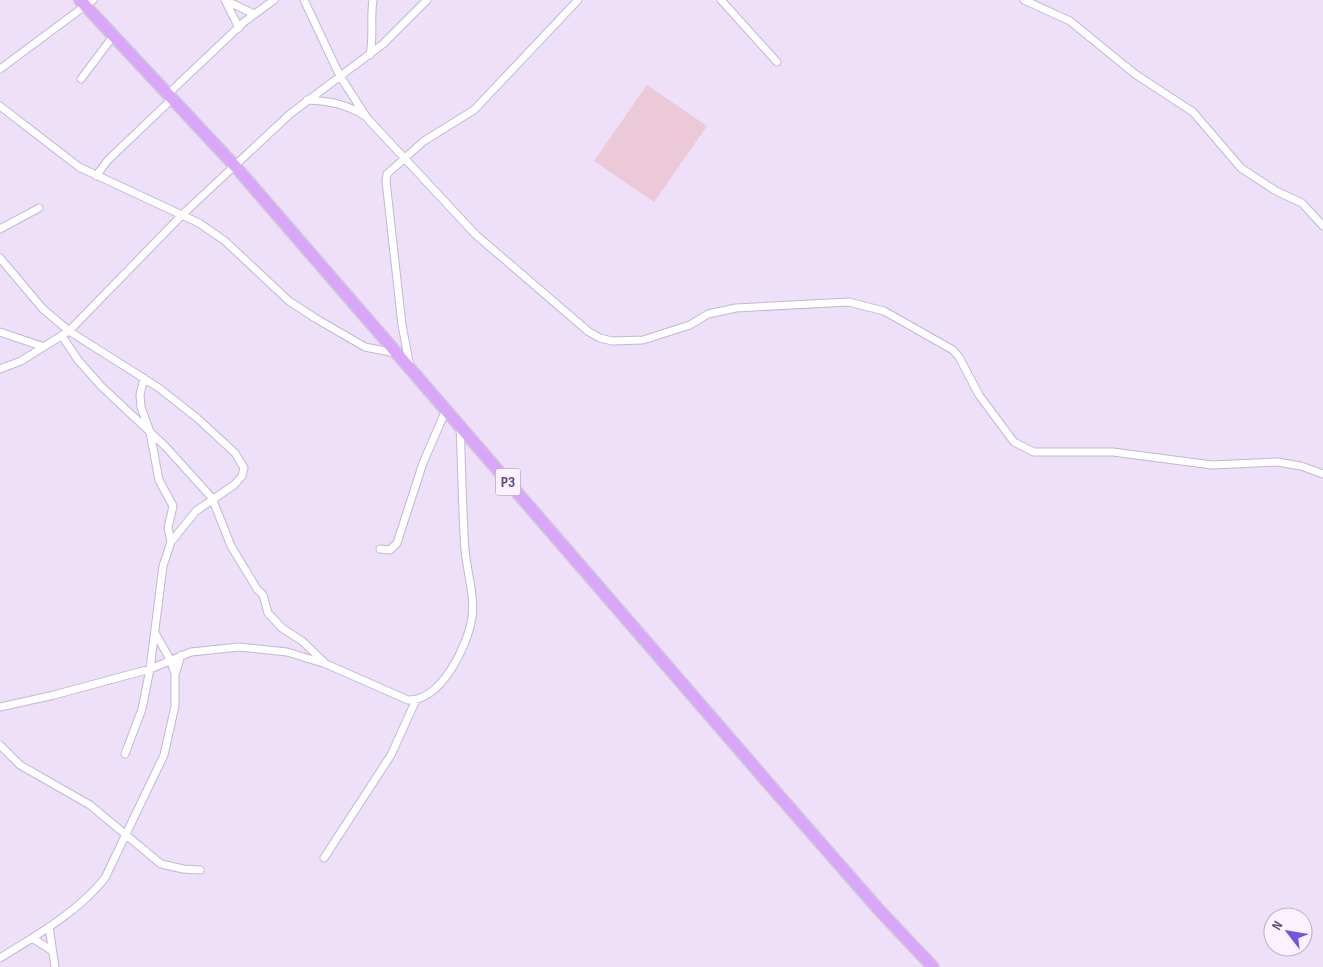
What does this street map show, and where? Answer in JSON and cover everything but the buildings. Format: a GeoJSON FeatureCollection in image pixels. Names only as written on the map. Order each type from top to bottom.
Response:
{"type":"FeatureCollection","features":[{"type":"Feature","properties":{"kind":"main road","name":"P3"},"geometry":{"type":"LineString","coordinates":[[86,2],[114,36],[235,166],[860,888],[933,967]]}},
{"type":"Feature","properties":{"kind":"street"},"geometry":{"type":"LineString","coordinates":[[96,176],[108,160],[239,28],[254,14],[274,0]]}},
{"type":"Feature","properties":{"kind":"street"},"geometry":{"type":"LineString","coordinates":[[304,0],[340,76],[367,118],[476,235],[505,262],[589,332],[600,338],[612,341],[643,340],[690,325],[708,314],[736,308],[849,302],[884,311],[953,350],[979,395],[1014,442],[1034,452],[1114,452],[1212,466],[1277,462],[1301,466],[1323,474]]}},
{"type":"Feature","properties":{"kind":"street"},"geometry":{"type":"LineString","coordinates":[[370,55],[373,38],[371,12],[373,0]]}},
{"type":"Feature","properties":{"kind":"street"},"geometry":{"type":"LineString","coordinates":[[0,369],[21,361],[69,331],[182,214],[306,100],[370,55],[411,19],[427,0]]}},
{"type":"Feature","properties":{"kind":"street"},"geometry":{"type":"LineString","coordinates":[[410,370],[402,325],[386,181],[390,170],[424,141],[474,110],[578,0]]}},
{"type":"Feature","properties":{"kind":"street"},"geometry":{"type":"LineString","coordinates":[[721,0],[778,62]]}},
{"type":"Feature","properties":{"kind":"street"},"geometry":{"type":"LineString","coordinates":[[1024,0],[1070,21],[1135,74],[1193,112],[1241,168],[1276,191],[1302,203],[1323,226]]}},
{"type":"Feature","properties":{"kind":"street"},"geometry":{"type":"LineString","coordinates":[[225,1],[254,14]]}},
{"type":"Feature","properties":{"kind":"street"},"geometry":{"type":"LineString","coordinates":[[225,1],[239,28]]}},
{"type":"Feature","properties":{"kind":"street"},"geometry":{"type":"LineString","coordinates":[[0,69],[86,2]]}},
{"type":"Feature","properties":{"kind":"street"},"geometry":{"type":"LineString","coordinates":[[81,79],[114,36]]}},
{"type":"Feature","properties":{"kind":"street"},"geometry":{"type":"LineString","coordinates":[[306,100],[330,101],[349,106],[367,118]]}},
{"type":"Feature","properties":{"kind":"street"},"geometry":{"type":"LineString","coordinates":[[0,106],[72,161],[96,176],[182,214],[225,241],[289,301],[364,347],[396,353]]}},
{"type":"Feature","properties":{"kind":"street"},"geometry":{"type":"LineString","coordinates":[[0,229],[39,208]]}},
{"type":"Feature","properties":{"kind":"street"},"geometry":{"type":"LineString","coordinates":[[0,258],[43,309],[69,331],[144,378],[197,418],[242,462],[244,471],[242,476],[234,485],[212,498],[196,511],[171,542],[163,566],[150,669],[142,709],[125,754]]}},
{"type":"Feature","properties":{"kind":"street"},"geometry":{"type":"LineString","coordinates":[[0,332],[44,347]]}},
{"type":"Feature","properties":{"kind":"street"},"geometry":{"type":"LineString","coordinates":[[62,336],[78,360],[101,386],[189,471],[212,498],[231,546],[257,589],[263,595],[268,613],[282,628],[302,641],[326,664]]}},
{"type":"Feature","properties":{"kind":"street"},"geometry":{"type":"LineString","coordinates":[[144,378],[140,395],[141,407],[150,432],[159,480],[173,506],[168,520],[171,542]]}},
{"type":"Feature","properties":{"kind":"street"},"geometry":{"type":"LineString","coordinates":[[380,549],[390,550],[397,543],[423,462],[446,410]]}},
{"type":"Feature","properties":{"kind":"street"},"geometry":{"type":"LineString","coordinates":[[324,858],[391,755],[416,700],[437,686],[459,657],[472,619],[473,606],[465,548],[460,427]]}},
{"type":"Feature","properties":{"kind":"street"},"geometry":{"type":"LineString","coordinates":[[154,632],[176,675]]}},
{"type":"Feature","properties":{"kind":"street"},"geometry":{"type":"LineString","coordinates":[[0,706],[54,695],[150,669],[181,655],[239,647],[265,648],[326,664],[400,697],[416,700]]}},
{"type":"Feature","properties":{"kind":"street"},"geometry":{"type":"LineString","coordinates":[[0,958],[49,927],[96,890],[114,864],[126,834],[164,755],[175,706],[176,675],[181,655]]}},
{"type":"Feature","properties":{"kind":"street"},"geometry":{"type":"LineString","coordinates":[[0,745],[20,765],[90,805],[161,864],[183,869],[200,870]]}},
{"type":"Feature","properties":{"kind":"street"},"geometry":{"type":"LineString","coordinates":[[49,927],[55,967]]}},
{"type":"Feature","properties":{"kind":"street"},"geometry":{"type":"LineString","coordinates":[[32,938],[51,950]]}},
{"type":"Feature","properties":{"kind":"shaded area"},"geometry":{"type":"Polygon","coordinates":[[[0,0],[1323,0],[1323,967],[0,967],[0,0]]]}},
{"type":"Feature","properties":{"kind":"shaded area"},"geometry":{"type":"Polygon","coordinates":[[[647,85],[707,126],[654,202],[594,161],[647,85]]]}}]}
